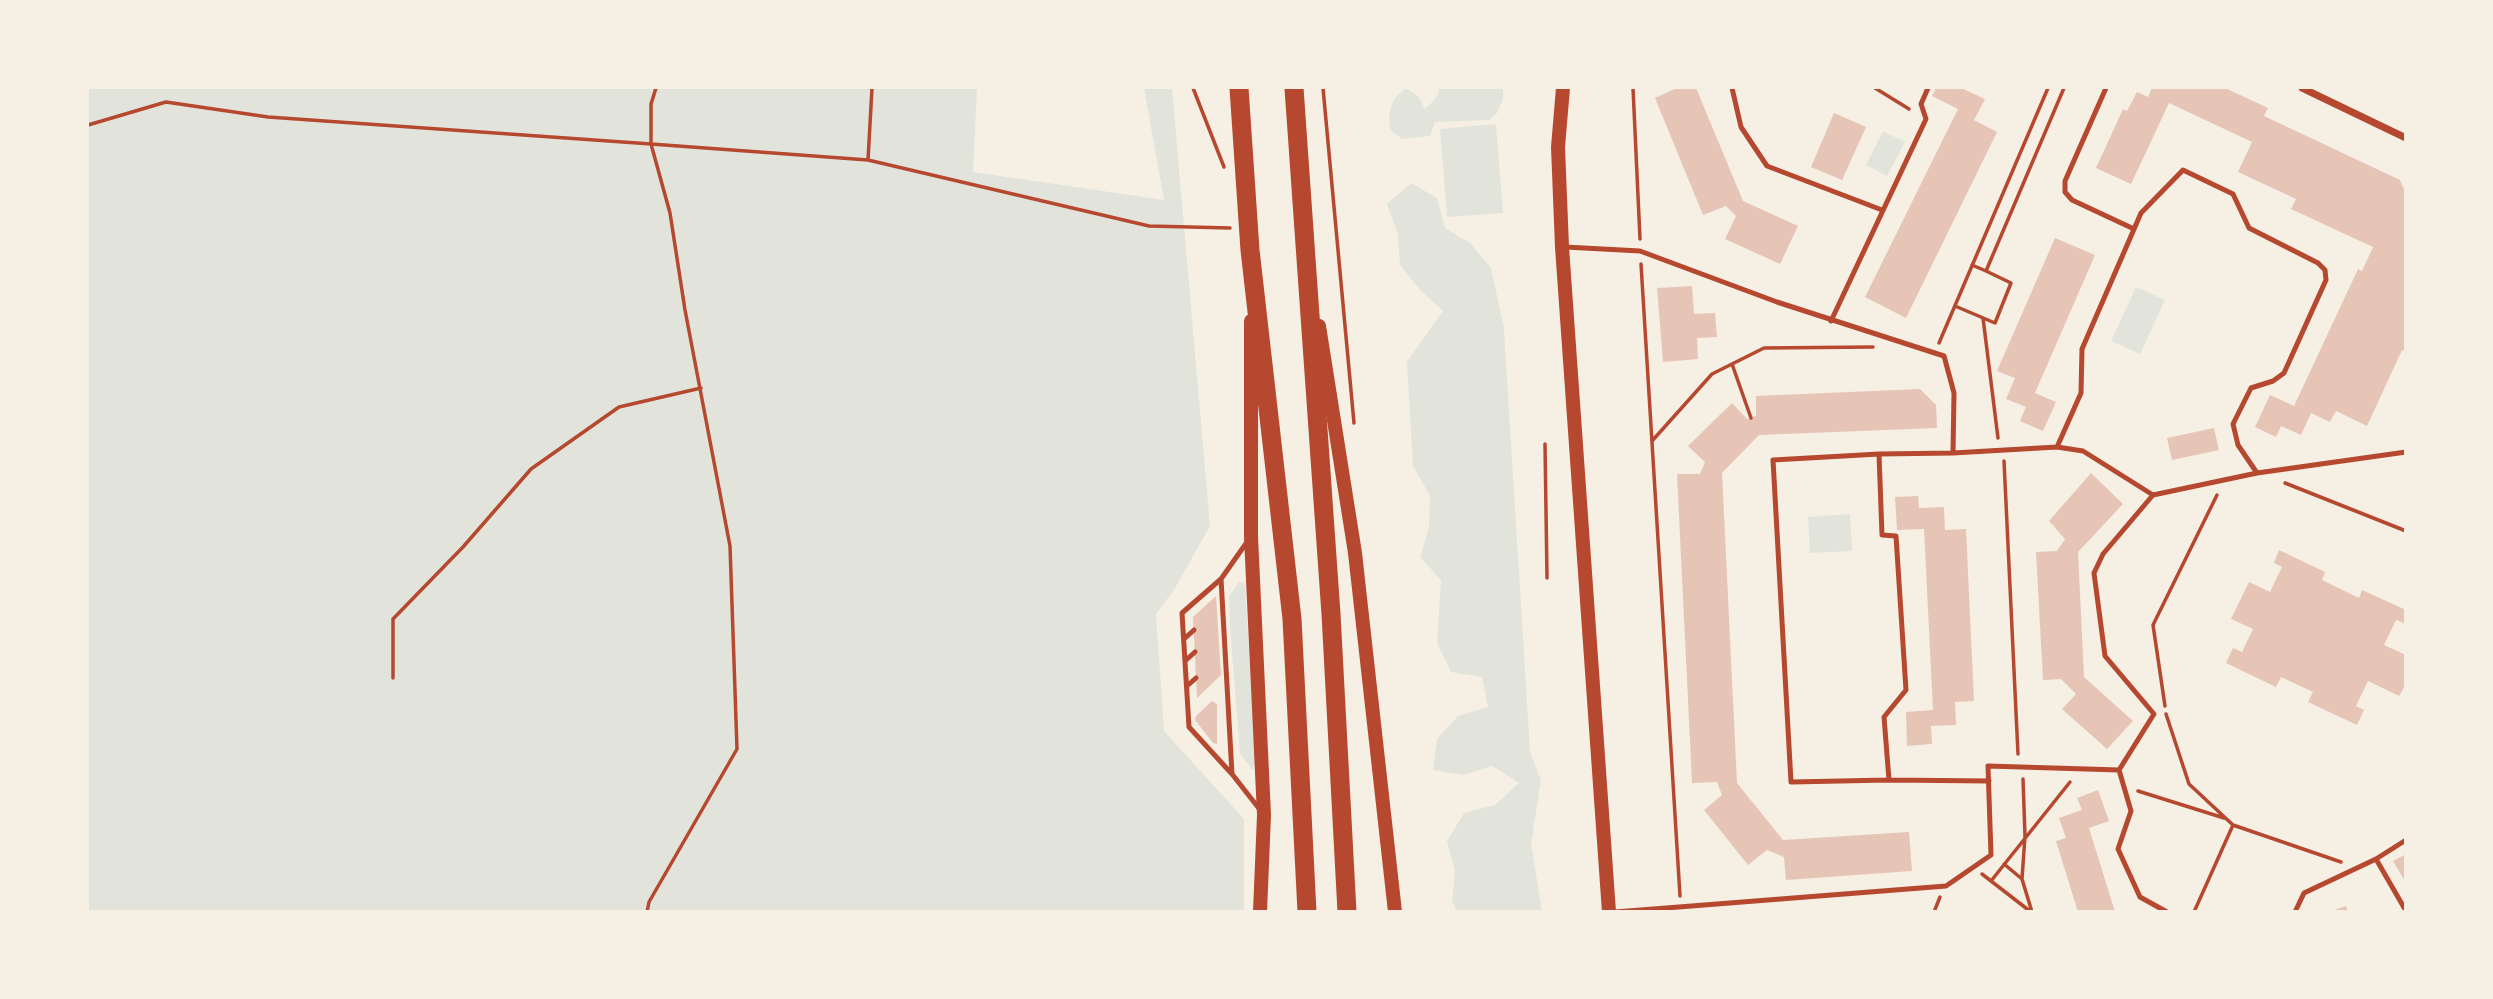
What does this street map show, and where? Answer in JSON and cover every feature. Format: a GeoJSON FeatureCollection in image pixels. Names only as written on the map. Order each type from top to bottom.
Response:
{"type":"FeatureCollection","features":[{"type":"Feature","properties":{"kind":"highway"},"geometry":{"type":"LineString","coordinates":[[1239,88],[1250,250],[1292,619],[1307,912]]}},
{"type":"Feature","properties":{"kind":"highway"},"geometry":{"type":"LineString","coordinates":[[1294,88],[1331,614],[1347,912]]}},
{"type":"Feature","properties":{"kind":"main road"},"geometry":{"type":"LineString","coordinates":[[1563,88],[1558,147],[1562,247],[1609,912]]}},
{"type":"Feature","properties":{"kind":"main road"},"geometry":{"type":"LineString","coordinates":[[1304,231],[1355,553],[1395,912]]}},
{"type":"Feature","properties":{"kind":"main road"},"geometry":{"type":"LineString","coordinates":[[1250,250],[1251,537],[1264,815],[1260,912]]}},
{"type":"Feature","properties":{"kind":"street"},"geometry":{"type":"LineString","coordinates":[[2302,88],[2406,138]]}},
{"type":"Feature","properties":{"kind":"lane"},"geometry":{"type":"LineString","coordinates":[[1732,88],[1741,127],[1767,166],[1882,210]]}},
{"type":"Feature","properties":{"kind":"lane"},"geometry":{"type":"LineString","coordinates":[[1831,321],[1926,119],[1921,104],[1928,88]]}},
{"type":"Feature","properties":{"kind":"lane"},"geometry":{"type":"LineString","coordinates":[[2106,88],[2065,181],[2065,192],[2072,200],[2134,229]]}},
{"type":"Feature","properties":{"kind":"lane"},"geometry":{"type":"LineString","coordinates":[[2057,447],[2081,393],[2082,349],[2141,214],[2178,173],[2189,172],[2233,194],[2245,221],[2258,234],[2318,263],[2325,270],[2326,280],[2284,373],[2273,382],[2251,388],[2233,424],[2238,445],[2257,473]]}},
{"type":"Feature","properties":{"kind":"lane"},"geometry":{"type":"LineString","coordinates":[[1562,247],[1640,251],[1831,321],[1944,356],[1954,393],[1953,453]]}},
{"type":"Feature","properties":{"kind":"lane"},"geometry":{"type":"LineString","coordinates":[[1989,780],[1791,782],[1773,460],[2057,447],[2083,451],[2153,495]]}},
{"type":"Feature","properties":{"kind":"lane"},"geometry":{"type":"LineString","coordinates":[[2167,912],[2140,897],[2118,849],[2131,811],[2119,770],[2154,714],[2105,656],[2094,573],[2103,554],[2153,495],[2257,473],[2406,452]]}},
{"type":"Feature","properties":{"kind":"lane"},"geometry":{"type":"LineString","coordinates":[[1879,454],[1882,535],[1896,536],[1906,690],[1884,717],[1889,780]]}},
{"type":"Feature","properties":{"kind":"lane"},"geometry":{"type":"LineString","coordinates":[[1251,537],[1221,579],[1182,613],[1189,727],[1232,774],[1264,815]]}},
{"type":"Feature","properties":{"kind":"lane"},"geometry":{"type":"LineString","coordinates":[[1221,579],[1222,655],[1232,774]]}},
{"type":"Feature","properties":{"kind":"lane"},"geometry":{"type":"LineString","coordinates":[[1217,609],[1222,604]]}},
{"type":"Feature","properties":{"kind":"lane"},"geometry":{"type":"LineString","coordinates":[[1184,639],[1194,630]]}},
{"type":"Feature","properties":{"kind":"lane"},"geometry":{"type":"LineString","coordinates":[[1185,661],[1195,652]]}},
{"type":"Feature","properties":{"kind":"lane"},"geometry":{"type":"LineString","coordinates":[[1187,687],[1196,678]]}},
{"type":"Feature","properties":{"kind":"lane"},"geometry":{"type":"LineString","coordinates":[[1615,912],[1946,886],[1991,855],[1988,766],[2119,770]]}},
{"type":"Feature","properties":{"kind":"lane"},"geometry":{"type":"LineString","coordinates":[[2295,912],[2304,893],[2376,859],[2406,841]]}},
{"type":"Feature","properties":{"kind":"lane"},"geometry":{"type":"LineString","coordinates":[[2376,859],[2406,911]]}},
{"type":"Feature","properties":{"kind":"path"},"geometry":{"type":"LineString","coordinates":[[647,912],[649,902],[737,749],[730,546],[670,213],[651,144],[651,104],[656,88]]}},
{"type":"Feature","properties":{"kind":"path"},"geometry":{"type":"LineString","coordinates":[[868,160],[872,88]]}},
{"type":"Feature","properties":{"kind":"path"},"geometry":{"type":"LineString","coordinates":[[1193,88],[1228,177]]}},
{"type":"Feature","properties":{"kind":"path"},"geometry":{"type":"LineString","coordinates":[[1633,88],[1640,251],[1680,906]]}},
{"type":"Feature","properties":{"kind":"path"},"geometry":{"type":"LineString","coordinates":[[1875,88],[1926,119]]}},
{"type":"Feature","properties":{"kind":"path"},"geometry":{"type":"LineString","coordinates":[[1934,353],[2048,88]]}},
{"type":"Feature","properties":{"kind":"path"},"geometry":{"type":"LineString","coordinates":[[1986,271],[2064,88]]}},
{"type":"Feature","properties":{"kind":"path"},"geometry":{"type":"LineString","coordinates":[[88,125],[166,102],[268,117],[868,160],[1149,226],[1248,229]]}},
{"type":"Feature","properties":{"kind":"path"},"geometry":{"type":"LineString","coordinates":[[1955,306],[1994,323],[2011,283],[1972,265]]}},
{"type":"Feature","properties":{"kind":"path"},"geometry":{"type":"LineString","coordinates":[[1983,318],[2002,450],[2016,747],[2023,768],[2025,836],[2022,879],[2031,912]]}},
{"type":"Feature","properties":{"kind":"path"},"geometry":{"type":"LineString","coordinates":[[1652,441],[1712,374],[1764,348],[1913,346]]}},
{"type":"Feature","properties":{"kind":"path"},"geometry":{"type":"LineString","coordinates":[[1732,364],[1751,418]]}},
{"type":"Feature","properties":{"kind":"path"},"geometry":{"type":"LineString","coordinates":[[393,678],[393,619],[463,547],[531,469],[619,407],[701,388]]}},
{"type":"Feature","properties":{"kind":"path"},"geometry":{"type":"LineString","coordinates":[[1545,443],[1548,578]]}},
{"type":"Feature","properties":{"kind":"path"},"geometry":{"type":"LineString","coordinates":[[2257,473],[2406,531]]}},
{"type":"Feature","properties":{"kind":"path"},"geometry":{"type":"LineString","coordinates":[[2224,480],[2153,625],[2166,714],[2189,785],[2233,825],[2357,868]]}},
{"type":"Feature","properties":{"kind":"path"},"geometry":{"type":"LineString","coordinates":[[2154,714],[2166,714]]}},
{"type":"Feature","properties":{"kind":"path"},"geometry":{"type":"LineString","coordinates":[[1991,881],[2080,769]]}},
{"type":"Feature","properties":{"kind":"path"},"geometry":{"type":"LineString","coordinates":[[2123,787],[2226,818]]}},
{"type":"Feature","properties":{"kind":"path"},"geometry":{"type":"LineString","coordinates":[[2194,912],[2233,825]]}},
{"type":"Feature","properties":{"kind":"path"},"geometry":{"type":"LineString","coordinates":[[1991,855],[2022,879]]}},
{"type":"Feature","properties":{"kind":"path"},"geometry":{"type":"LineString","coordinates":[[1975,868],[2031,912]]}},
{"type":"Feature","properties":{"kind":"shaded area"},"geometry":{"type":"Polygon","coordinates":[[[88,88],[977,88],[973,172],[1164,200],[1144,88],[1172,88],[1210,526],[1174,590],[1156,614],[1164,731],[1244,819],[1244,911],[88,911],[88,88]]]}},
{"type":"Feature","properties":{"kind":"shaded area"},"geometry":{"type":"Polygon","coordinates":[[[1405,88],[1418,96],[1425,109],[1436,98],[1440,88],[1503,88],[1503,99],[1497,113],[1489,120],[1435,122],[1430,136],[1402,139],[1390,130],[1389,114],[1394,99],[1405,88]]]}},
{"type":"Feature","properties":{"kind":"shaded area"},"geometry":{"type":"Polygon","coordinates":[[[1496,124],[1503,213],[1447,217],[1440,129],[1496,124]]]}},
{"type":"Feature","properties":{"kind":"shaded area"},"geometry":{"type":"Polygon","coordinates":[[[1883,131],[1905,142],[1887,176],[1866,165],[1883,131]]]}},
{"type":"Feature","properties":{"kind":"shaded area"},"geometry":{"type":"Polygon","coordinates":[[[1411,183],[1437,198],[1445,228],[1470,243],[1491,268],[1504,329],[1530,752],[1541,780],[1531,844],[1542,911],[1457,911],[1452,901],[1455,871],[1447,841],[1464,813],[1495,805],[1519,783],[1492,766],[1464,775],[1433,770],[1437,739],[1458,716],[1488,707],[1482,677],[1451,672],[1437,643],[1441,580],[1420,557],[1429,528],[1430,496],[1413,466],[1407,362],[1443,311],[1420,290],[1400,265],[1398,234],[1387,204],[1411,183]]]}},
{"type":"Feature","properties":{"kind":"shaded area"},"geometry":{"type":"Polygon","coordinates":[[[2136,287],[2165,300],[2140,354],[2111,341],[2136,287]]]}},
{"type":"Feature","properties":{"kind":"shaded area"},"geometry":{"type":"Polygon","coordinates":[[[1850,514],[1852,551],[1810,553],[1808,517],[1850,514]]]}},
{"type":"Feature","properties":{"kind":"shaded area"},"geometry":{"type":"Polygon","coordinates":[[[1239,582],[1245,584],[1256,765],[1252,770],[1240,753],[1230,627],[1229,597],[1239,582]]]}},
{"type":"Feature","properties":{"kind":"building"},"geometry":{"type":"Polygon","coordinates":[[[1677,88],[1696,88],[1743,201],[1798,226],[1780,264],[1725,239],[1736,216],[1726,206],[1703,215],[1655,98],[1677,88]]]}},
{"type":"Feature","properties":{"kind":"building"},"geometry":{"type":"Polygon","coordinates":[[[1936,88],[1961,88],[1985,99],[1974,120],[1997,132],[1906,318],[1865,297],[1958,109],[1932,96],[1936,88]]]}},
{"type":"Feature","properties":{"kind":"building"},"geometry":{"type":"Polygon","coordinates":[[[2152,88],[2225,88],[2268,108],[2264,116],[2400,180],[2406,194],[2406,352],[2402,350],[2367,426],[2336,411],[2330,422],[2311,413],[2301,435],[2281,426],[2276,437],[2255,427],[2270,395],[2294,406],[2358,269],[2362,271],[2373,247],[2291,209],[2296,199],[2238,172],[2252,142],[2169,103],[2131,184],[2096,168],[2123,109],[2127,111],[2137,92],[2148,97],[2152,88]]]}},
{"type":"Feature","properties":{"kind":"building"},"geometry":{"type":"Polygon","coordinates":[[[1834,113],[1866,127],[1842,180],[1811,167],[1834,113]]]}},
{"type":"Feature","properties":{"kind":"building"},"geometry":{"type":"Polygon","coordinates":[[[2055,238],[2095,255],[2035,393],[2056,402],[2043,431],[2020,421],[2026,407],[2006,399],[2015,378],[1997,371],[2055,238]]]}},
{"type":"Feature","properties":{"kind":"building"},"geometry":{"type":"Polygon","coordinates":[[[1692,286],[1694,314],[1715,313],[1717,337],[1697,338],[1698,359],[1663,362],[1657,288],[1692,286]]]}},
{"type":"Feature","properties":{"kind":"building"},"geometry":{"type":"Polygon","coordinates":[[[1920,389],[1936,405],[1937,428],[1759,435],[1722,473],[1737,783],[1783,840],[1909,832],[1912,871],[1786,880],[1784,857],[1767,850],[1748,865],[1704,810],[1722,795],[1717,782],[1692,783],[1677,474],[1700,474],[1705,462],[1688,446],[1732,403],[1747,419],[1756,416],[1756,396],[1920,389]]]}},
{"type":"Feature","properties":{"kind":"building"},"geometry":{"type":"Polygon","coordinates":[[[2214,428],[2219,450],[2172,460],[2167,438],[2214,428]]]}},
{"type":"Feature","properties":{"kind":"building"},"geometry":{"type":"Polygon","coordinates":[[[2091,473],[2123,504],[2078,552],[2084,677],[2133,721],[2107,749],[2062,709],[2076,694],[2061,679],[2043,680],[2036,552],[2057,551],[2065,539],[2049,521],[2091,473]]]}},
{"type":"Feature","properties":{"kind":"building"},"geometry":{"type":"Polygon","coordinates":[[[1918,496],[1919,508],[1944,507],[1945,530],[1966,529],[1974,701],[1955,702],[1956,725],[1931,726],[1932,744],[1907,746],[1906,712],[1933,710],[1924,529],[1897,530],[1895,497],[1918,496]]]}},
{"type":"Feature","properties":{"kind":"building"},"geometry":{"type":"Polygon","coordinates":[[[2279,550],[2325,572],[2322,580],[2359,598],[2362,590],[2406,610],[2406,624],[2396,620],[2384,645],[2406,655],[2406,684],[2399,696],[2368,681],[2356,706],[2364,710],[2357,725],[2308,702],[2313,692],[2281,677],[2276,687],[2226,663],[2233,648],[2242,652],[2253,629],[2231,619],[2249,582],[2270,592],[2282,567],[2274,563],[2279,550]]]}},
{"type":"Feature","properties":{"kind":"building"},"geometry":{"type":"Polygon","coordinates":[[[1216,596],[1221,675],[1197,698],[1193,617],[1216,596]]]}},
{"type":"Feature","properties":{"kind":"building"},"geometry":{"type":"Polygon","coordinates":[[[1212,701],[1217,704],[1217,744],[1213,743],[1195,720],[1212,701]]]}},
{"type":"Feature","properties":{"kind":"building"},"geometry":{"type":"Polygon","coordinates":[[[2098,790],[2109,821],[2089,828],[2115,912],[2078,912],[2056,841],[2066,838],[2059,818],[2082,810],[2077,798],[2098,790]]]}},
{"type":"Feature","properties":{"kind":"building"},"geometry":{"type":"Polygon","coordinates":[[[2406,854],[2406,883],[2393,861],[2406,854]]]}},
{"type":"Feature","properties":{"kind":"building"},"geometry":{"type":"Polygon","coordinates":[[[2346,906],[2348,912],[2331,911],[2346,906]]]}}]}
